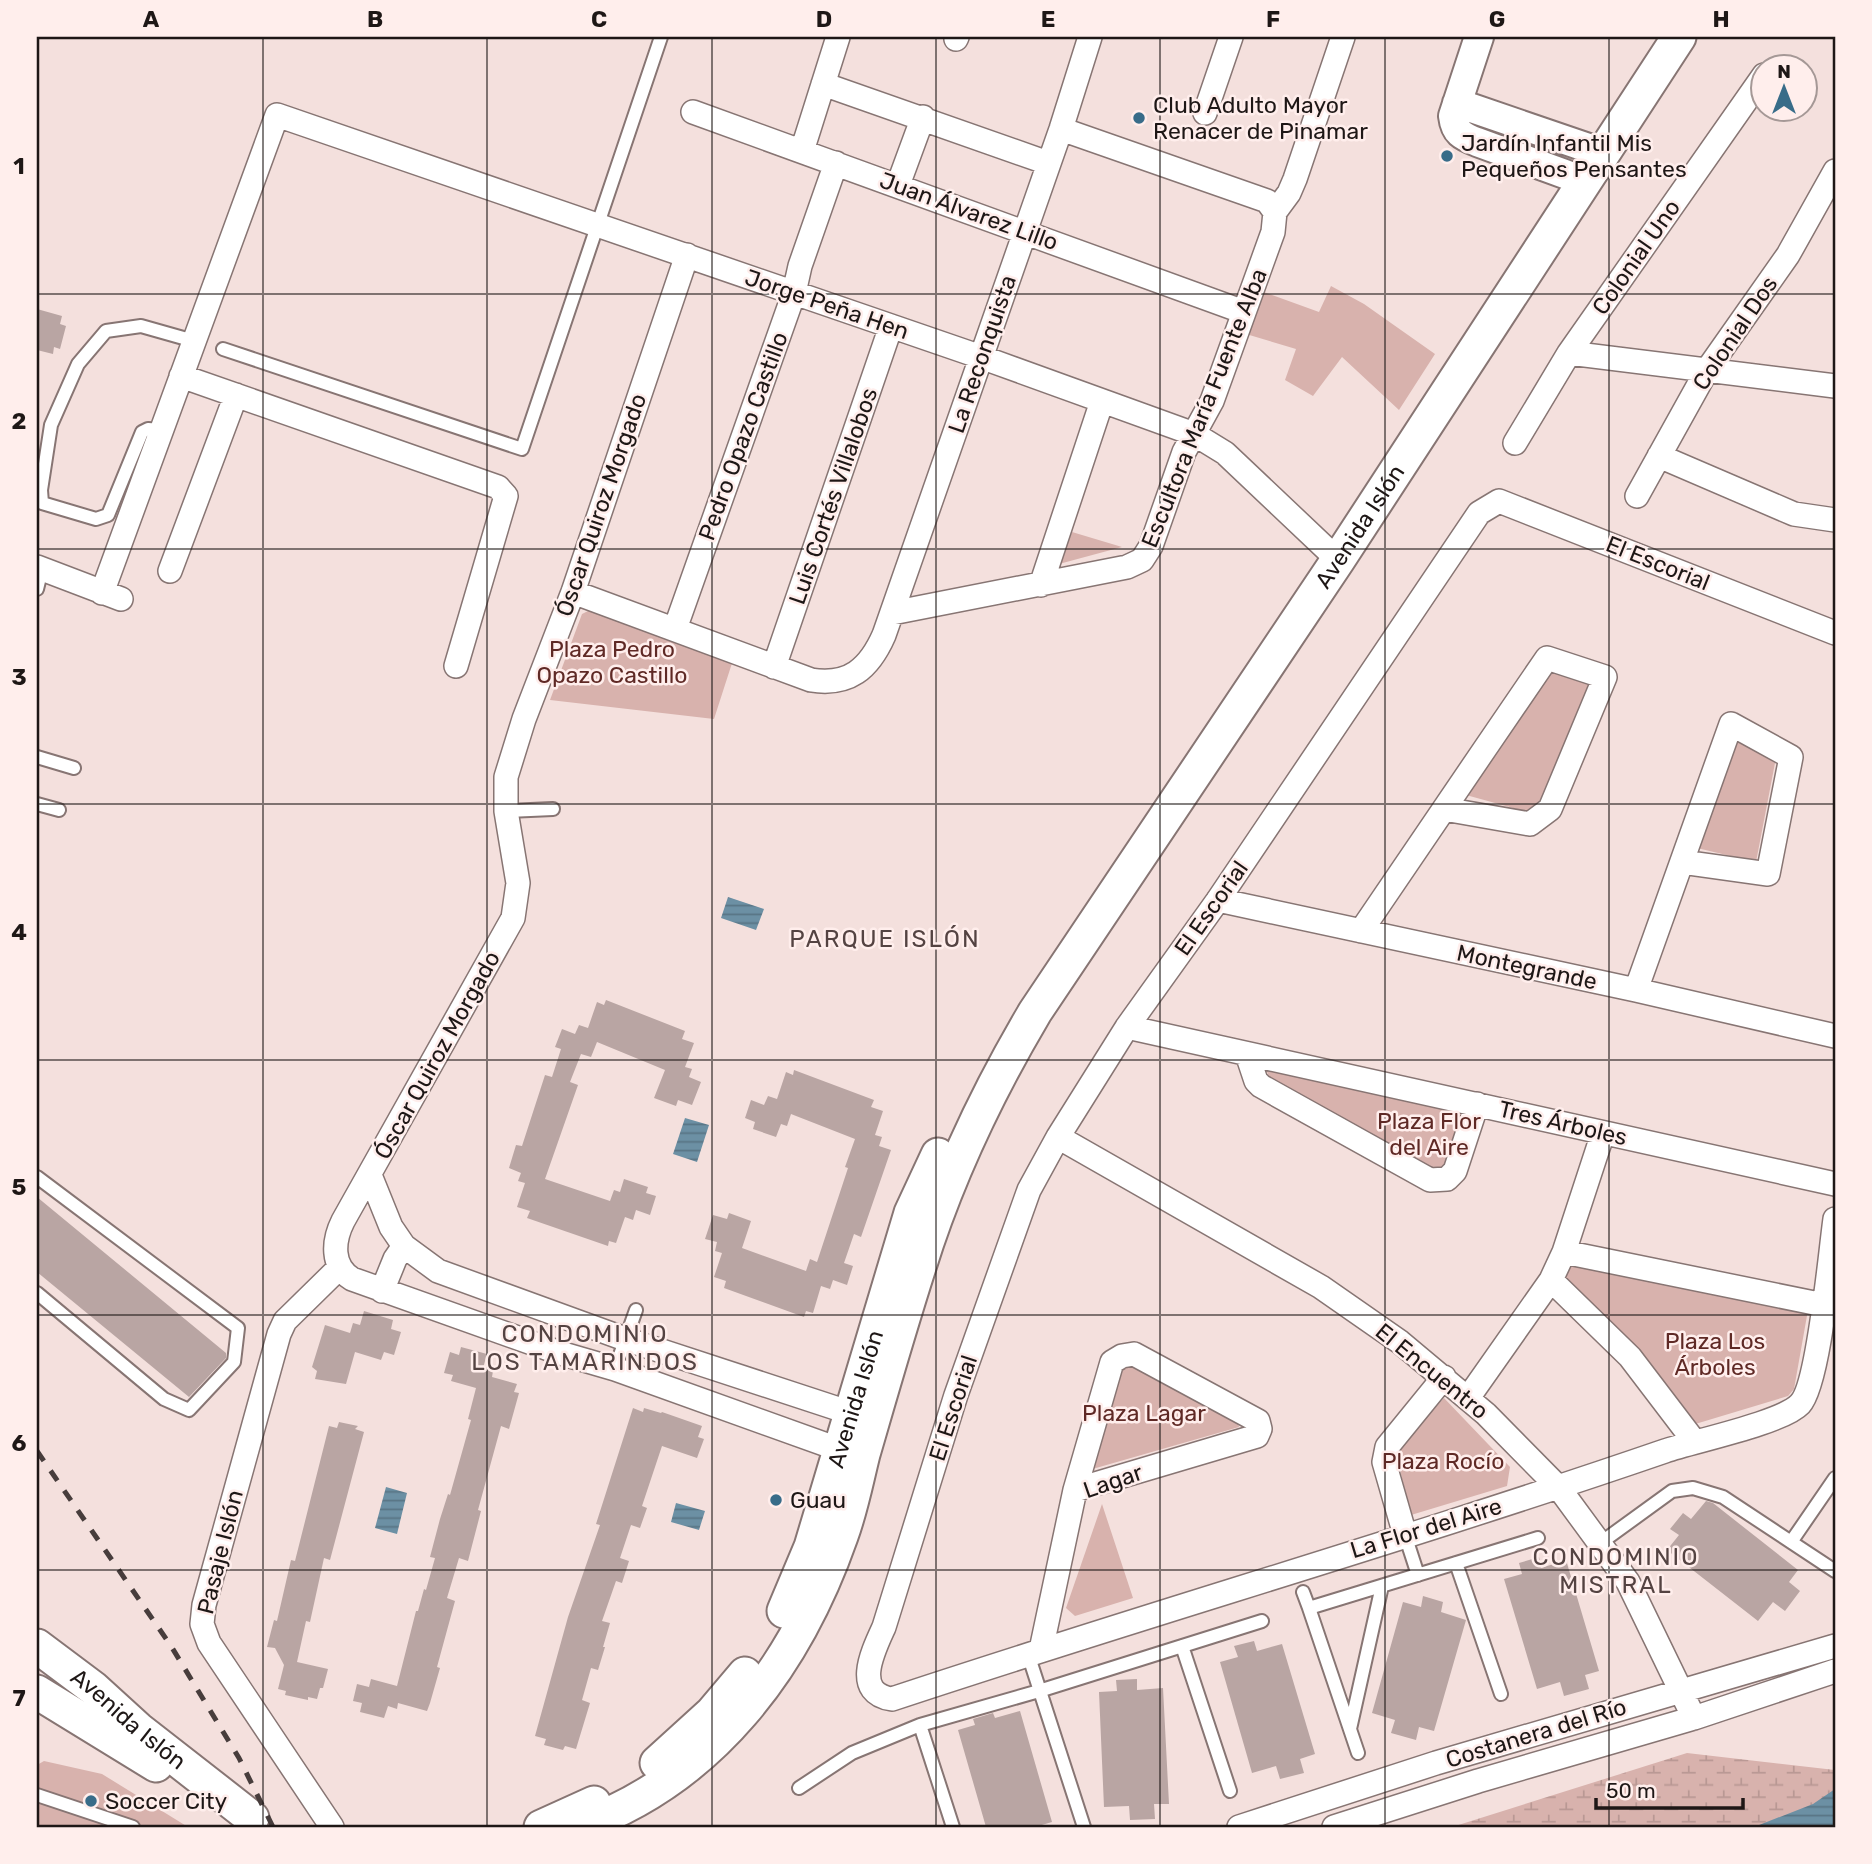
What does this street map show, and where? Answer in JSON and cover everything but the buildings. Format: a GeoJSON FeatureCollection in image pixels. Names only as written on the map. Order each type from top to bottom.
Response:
{"type":"FeatureCollection","features":[{"type":"Feature","properties":{"kind":"main road","name":"Avenida Islón"},"geometry":{"type":"LineString","coordinates":[[541,1827],[580,1810],[637,1777],[689,1736],[733,1689],[771,1636],[800,1577],[851,1454],[862,1416],[951,1176],[990,1092],[1035,1012],[1338,560],[1679,37]]}},
{"type":"Feature","properties":{"kind":"main road","name":"Avenida Islón"},"geometry":{"type":"LineString","coordinates":[[577,1827],[627,1807],[662,1786],[711,1748],[752,1702],[794,1639],[823,1582],[842,1535],[851,1454]]}},
{"type":"Feature","properties":{"kind":"main road","name":"Avenida Islón"},"geometry":{"type":"LineString","coordinates":[[37,1646],[93,1688],[138,1729],[257,1824]]}},
{"type":"Feature","properties":{"kind":"main road","name":"Avenida Islón"},"geometry":{"type":"LineString","coordinates":[[37,1692],[257,1824]]}},
{"type":"Feature","properties":{"kind":"street"},"geometry":{"type":"LineString","coordinates":[[802,151],[838,37]]}},
{"type":"Feature","properties":{"kind":"street","name":"La Reconquista"},"geometry":{"type":"LineString","coordinates":[[774,667],[824,682],[846,678],[863,667],[880,643],[1061,129],[1090,37]]}},
{"type":"Feature","properties":{"kind":"street"},"geometry":{"type":"LineString","coordinates":[[1205,113],[1231,37]]}},
{"type":"Feature","properties":{"kind":"street"},"geometry":{"type":"LineString","coordinates":[[1061,129],[1267,201],[1275,212],[1289,194],[1295,179],[1343,37]]}},
{"type":"Feature","properties":{"kind":"street"},"geometry":{"type":"LineString","coordinates":[[1479,37],[1453,117],[1454,129],[1460,135],[1584,181]]}},
{"type":"Feature","properties":{"kind":"street"},"geometry":{"type":"LineString","coordinates":[[823,83],[1048,163]]}},
{"type":"Feature","properties":{"kind":"street","name":"Colonial Uno"},"geometry":{"type":"LineString","coordinates":[[1515,443],[1569,353],[1750,94]]}},
{"type":"Feature","properties":{"kind":"street"},"geometry":{"type":"LineString","coordinates":[[1457,103],[1603,153]]}},
{"type":"Feature","properties":{"kind":"street","name":"Juan Álvarez Lillo"},"geometry":{"type":"LineString","coordinates":[[693,112],[1244,312]]}},
{"type":"Feature","properties":{"kind":"street","name":"Jorge Peña Hen"},"geometry":{"type":"LineString","coordinates":[[194,341],[277,115],[981,357],[1194,434],[1225,453],[1338,560]]}},
{"type":"Feature","properties":{"kind":"street"},"geometry":{"type":"LineString","coordinates":[[898,185],[923,117]]}},
{"type":"Feature","properties":{"kind":"street","name":"Pedro Opazo Castillo"},"geometry":{"type":"LineString","coordinates":[[675,629],[794,293],[800,266],[836,163]]}},
{"type":"Feature","properties":{"kind":"street","name":"Colonial Dos"},"geometry":{"type":"LineString","coordinates":[[1637,496],[1707,370],[1788,255],[1835,171]]}},
{"type":"Feature","properties":{"kind":"street","name":"Escultora María Fuente Alba"},"geometry":{"type":"LineString","coordinates":[[892,613],[1127,567],[1142,559],[1151,546],[1184,452],[1212,401],[1273,232],[1275,212]]}},
{"type":"Feature","properties":{"kind":"street","name":"Óscar Quiroz Morgado"},"geometry":{"type":"LineString","coordinates":[[339,1268],[335,1250],[339,1230],[513,918],[518,883],[506,811],[506,776],[524,719],[573,592],[687,256]]}},
{"type":"Feature","properties":{"kind":"street","name":"Luis Cortés Villalobos"},"geometry":{"type":"LineString","coordinates":[[774,667],[891,326]]}},
{"type":"Feature","properties":{"kind":"street"},"geometry":{"type":"LineString","coordinates":[[39,575],[111,596],[161,430],[194,341]]}},
{"type":"Feature","properties":{"kind":"street"},"geometry":{"type":"LineString","coordinates":[[1569,353],[1835,386]]}},
{"type":"Feature","properties":{"kind":"street"},"geometry":{"type":"LineString","coordinates":[[181,376],[498,487],[506,496],[456,666]]}},
{"type":"Feature","properties":{"kind":"street"},"geometry":{"type":"LineString","coordinates":[[170,571],[236,395]]}},
{"type":"Feature","properties":{"kind":"street"},"geometry":{"type":"LineString","coordinates":[[1041,585],[1102,401]]}},
{"type":"Feature","properties":{"kind":"street"},"geometry":{"type":"LineString","coordinates":[[1659,456],[1794,514],[1835,520]]}},
{"type":"Feature","properties":{"kind":"street","name":"El Escorial"},"geometry":{"type":"LineString","coordinates":[[871,1689],[869,1661],[884,1628],[956,1395],[1029,1190],[1058,1137],[1127,1027],[1218,900],[1479,513],[1499,501],[1835,633]]}},
{"type":"Feature","properties":{"kind":"street"},"geometry":{"type":"LineString","coordinates":[[573,592],[774,667]]}},
{"type":"Feature","properties":{"kind":"street"},"geometry":{"type":"LineString","coordinates":[[1361,931],[1444,809],[1547,658],[1605,677],[1550,809],[1530,824],[1444,809]]}},
{"type":"Feature","properties":{"kind":"street"},"geometry":{"type":"LineString","coordinates":[[1636,990],[1731,724],[1791,757],[1768,874],[1682,862]]}},
{"type":"Feature","properties":{"kind":"street","name":"Montegrande"},"geometry":{"type":"LineString","coordinates":[[1218,900],[1835,1036]]}},
{"type":"Feature","properties":{"kind":"street","name":"Tres Árboles"},"geometry":{"type":"LineString","coordinates":[[1127,1027],[1835,1184]]}},
{"type":"Feature","properties":{"kind":"street"},"geometry":{"type":"LineString","coordinates":[[1247,1054],[1256,1081],[1261,1086],[1430,1180],[1447,1180],[1455,1171],[1477,1104]]}},
{"type":"Feature","properties":{"kind":"street"},"geometry":{"type":"LineString","coordinates":[[1468,1398],[1551,1280],[1564,1252],[1603,1133]]}},
{"type":"Feature","properties":{"kind":"street","name":"El Encuentro"},"geometry":{"type":"LineString","coordinates":[[1058,1137],[1321,1287],[1400,1342],[1468,1398],[1559,1488],[1628,1582],[1694,1718]]}},
{"type":"Feature","properties":{"kind":"street","name":"Óscar Quiroz Morgado"},"geometry":{"type":"LineString","coordinates":[[370,1175],[391,1227],[404,1246],[438,1271],[625,1339],[862,1416]]}},
{"type":"Feature","properties":{"kind":"street","name":"La Flor del Aire"},"geometry":{"type":"LineString","coordinates":[[871,1689],[879,1697],[892,1699],[1559,1488],[1694,1441],[1788,1414],[1803,1400],[1810,1383],[1834,1231]]}},
{"type":"Feature","properties":{"kind":"street"},"geometry":{"type":"LineString","coordinates":[[382,1291],[404,1246]]}},
{"type":"Feature","properties":{"kind":"street"},"geometry":{"type":"LineString","coordinates":[[1564,1252],[1824,1305]]}},
{"type":"Feature","properties":{"kind":"street"},"geometry":{"type":"LineString","coordinates":[[339,1268],[352,1279],[382,1291],[560,1353],[615,1369],[851,1454]]}},
{"type":"Feature","properties":{"kind":"street","name":"Pasaje Islón"},"geometry":{"type":"LineString","coordinates":[[332,1827],[209,1643],[202,1623],[204,1605],[279,1334],[285,1321],[339,1268]]}},
{"type":"Feature","properties":{"kind":"street"},"geometry":{"type":"LineString","coordinates":[[1551,1280],[1630,1357],[1694,1441]]}},
{"type":"Feature","properties":{"kind":"street","name":"Lagar"},"geometry":{"type":"LineString","coordinates":[[1034,1652],[1075,1490],[1112,1362],[1122,1356],[1134,1354],[1258,1421],[1260,1429],[1257,1436],[1075,1490]]}},
{"type":"Feature","properties":{"kind":"street"},"geometry":{"type":"LineString","coordinates":[[1405,1535],[1384,1462],[1387,1447],[1444,1377]]}},
{"type":"Feature","properties":{"kind":"street","name":"Costanera del Río"},"geometry":{"type":"LineString","coordinates":[[1239,1827],[1436,1763],[1835,1646]]}},
{"type":"Feature","properties":{"kind":"street","name":"Costanera del Río"},"geometry":{"type":"LineString","coordinates":[[1335,1827],[1478,1781],[1694,1718],[1835,1671]]}},
{"type":"Feature","properties":{"kind":"lane"},"geometry":{"type":"LineString","coordinates":[[223,349],[522,449],[661,37]]}},
{"type":"Feature","properties":{"kind":"lane"},"geometry":{"type":"LineString","coordinates":[[161,430],[148,429],[142,432],[108,515],[103,519],[42,503],[41,490],[51,425],[78,364],[106,331],[141,326],[194,341]]}},
{"type":"Feature","properties":{"kind":"lane"},"geometry":{"type":"LineString","coordinates":[[37,757],[74,768]]}},
{"type":"Feature","properties":{"kind":"lane"},"geometry":{"type":"LineString","coordinates":[[37,804],[59,810]]}},
{"type":"Feature","properties":{"kind":"lane"},"geometry":{"type":"LineString","coordinates":[[506,811],[553,810]]}},
{"type":"Feature","properties":{"kind":"lane"},"geometry":{"type":"LineString","coordinates":[[37,1177],[238,1328],[234,1362],[189,1410],[164,1399],[37,1293]]}},
{"type":"Feature","properties":{"kind":"lane"},"geometry":{"type":"LineString","coordinates":[[615,1369],[636,1310]]}},
{"type":"Feature","properties":{"kind":"lane"},"geometry":{"type":"LineString","coordinates":[[1791,1542],[1835,1478]]}},
{"type":"Feature","properties":{"kind":"lane"},"geometry":{"type":"LineString","coordinates":[[1599,1544],[1672,1491],[1693,1488],[1723,1497],[1835,1571]]}},
{"type":"Feature","properties":{"kind":"lane"},"geometry":{"type":"LineString","coordinates":[[1405,1535],[1418,1575]]}},
{"type":"Feature","properties":{"kind":"lane"},"geometry":{"type":"LineString","coordinates":[[1309,1608],[1538,1538]]}},
{"type":"Feature","properties":{"kind":"lane"},"geometry":{"type":"LineString","coordinates":[[1456,1563],[1501,1694]]}},
{"type":"Feature","properties":{"kind":"lane"},"geometry":{"type":"LineString","coordinates":[[1350,1730],[1382,1586]]}},
{"type":"Feature","properties":{"kind":"lane"},"geometry":{"type":"LineString","coordinates":[[1303,1591],[1358,1753]]}},
{"type":"Feature","properties":{"kind":"lane"},"geometry":{"type":"LineString","coordinates":[[799,1788],[852,1753],[920,1725],[1262,1621]]}},
{"type":"Feature","properties":{"kind":"lane"},"geometry":{"type":"LineString","coordinates":[[1182,1646],[1230,1791]]}},
{"type":"Feature","properties":{"kind":"lane"},"geometry":{"type":"LineString","coordinates":[[1034,1652],[1039,1691],[1084,1827]]}},
{"type":"Feature","properties":{"kind":"lane"},"geometry":{"type":"LineString","coordinates":[[920,1725],[953,1827]]}},
{"type":"Feature","properties":{"kind":"lane"},"geometry":{"type":"LineString","coordinates":[[37,1795],[133,1827]]}},
{"type":"Feature","properties":{"kind":"green space"},"geometry":{"type":"Polygon","coordinates":[[[1331,286],[1364,304],[1435,354],[1399,410],[1342,357],[1313,396],[1285,380],[1296,349],[1246,334],[1261,291],[1319,312],[1331,286]]]}},
{"type":"Feature","properties":{"kind":"green space"},"geometry":{"type":"Polygon","coordinates":[[[1072,532],[1122,547],[1059,564],[1072,532]]]}},
{"type":"Feature","properties":{"kind":"green space","name":"Plaza Pedro Opazo Castillo"},"geometry":{"type":"Polygon","coordinates":[[[592,609],[733,660],[714,719],[550,700],[582,614],[592,609]]]}},
{"type":"Feature","properties":{"kind":"green space"},"geometry":{"type":"Polygon","coordinates":[[[1552,668],[1593,683],[1535,814],[1466,795],[1552,668]]]}},
{"type":"Feature","properties":{"kind":"green space"},"geometry":{"type":"Polygon","coordinates":[[[1737,739],[1775,763],[1756,862],[1697,848],[1737,739]]]}},
{"type":"Feature","properties":{"kind":"green space","name":"Plaza Flor del Aire"},"geometry":{"type":"Polygon","coordinates":[[[1265,1067],[1460,1111],[1464,1116],[1447,1165],[1436,1172],[1270,1079],[1265,1067]]]}},
{"type":"Feature","properties":{"kind":"green space","name":"Plaza Los Árboles"},"geometry":{"type":"Polygon","coordinates":[[[1573,1264],[1808,1310],[1794,1389],[1788,1396],[1692,1425],[1564,1278],[1573,1264]]]}},
{"type":"Feature","properties":{"kind":"green space","name":"Plaza Lagar"},"geometry":{"type":"Polygon","coordinates":[[[1131,1364],[1238,1423],[1239,1427],[1089,1470],[1116,1371],[1131,1364]]]}},
{"type":"Feature","properties":{"kind":"green space","name":"Plaza Rocío"},"geometry":{"type":"Polygon","coordinates":[[[1444,1398],[1510,1467],[1507,1486],[1411,1515],[1396,1454],[1400,1446],[1444,1398]]]}},
{"type":"Feature","properties":{"kind":"green space"},"geometry":{"type":"Polygon","coordinates":[[[1102,1504],[1133,1598],[1075,1616],[1066,1608],[1102,1504]]]}},
{"type":"Feature","properties":{"kind":"green space"},"geometry":{"type":"Polygon","coordinates":[[[1687,1753],[1835,1770],[1835,1827],[1452,1827],[1687,1753]]]}},
{"type":"Feature","properties":{"kind":"green space","name":"Soccer City"},"geometry":{"type":"Polygon","coordinates":[[[44,1761],[102,1774],[188,1827],[37,1827],[37,1765],[44,1761]]]}},
{"type":"Feature","properties":{"kind":"water"},"geometry":{"type":"Polygon","coordinates":[[[728,897],[764,909],[756,930],[721,918],[728,897]]]}},
{"type":"Feature","properties":{"kind":"water"},"geometry":{"type":"Polygon","coordinates":[[[685,1118],[709,1125],[697,1162],[673,1154],[685,1118]]]}},
{"type":"Feature","properties":{"kind":"water"},"geometry":{"type":"Polygon","coordinates":[[[386,1487],[407,1493],[397,1534],[375,1528],[386,1487]]]}},
{"type":"Feature","properties":{"kind":"water"},"geometry":{"type":"Polygon","coordinates":[[[676,1503],[705,1511],[699,1530],[671,1522],[676,1503]]]}},
{"type":"Feature","properties":{"kind":"water"},"geometry":{"type":"Polygon","coordinates":[[[1835,1789],[1835,1827],[1754,1827],[1813,1804],[1835,1789]]]}},
{"type":"Feature","properties":{"kind":"railway"},"geometry":{"type":"LineString","coordinates":[[37,1451],[171,1646],[239,1758],[273,1827]]}},
{"type":"Feature","properties":{"kind":"place","name":"Club Adulto Mayor Renacer de Pinamar"},"geometry":{"type":"Point","coordinates":[1139,118]}},
{"type":"Feature","properties":{"kind":"place","name":"Jardín Infantil Mis Pequeños Pensantes"},"geometry":{"type":"Point","coordinates":[1447,156]}},
{"type":"Feature","properties":{"kind":"place","name":"Guau"},"geometry":{"type":"Point","coordinates":[776,1500]}},
{"type":"Feature","properties":{"kind":"place","name":"Soccer City"},"geometry":{"type":"Point","coordinates":[91,1801]}},
{"type":"Feature","properties":{"kind":"district","name":"PARQUE ISLÓN"},"geometry":{"type":"Point","coordinates":[885,939]}},
{"type":"Feature","properties":{"kind":"district","name":"CONDOMINIO LOS TAMARINDOS"},"geometry":{"type":"Point","coordinates":[585,1348]}},
{"type":"Feature","properties":{"kind":"district","name":"CONDOMINIO MISTRAL"},"geometry":{"type":"Point","coordinates":[1616,1571]}}]}
